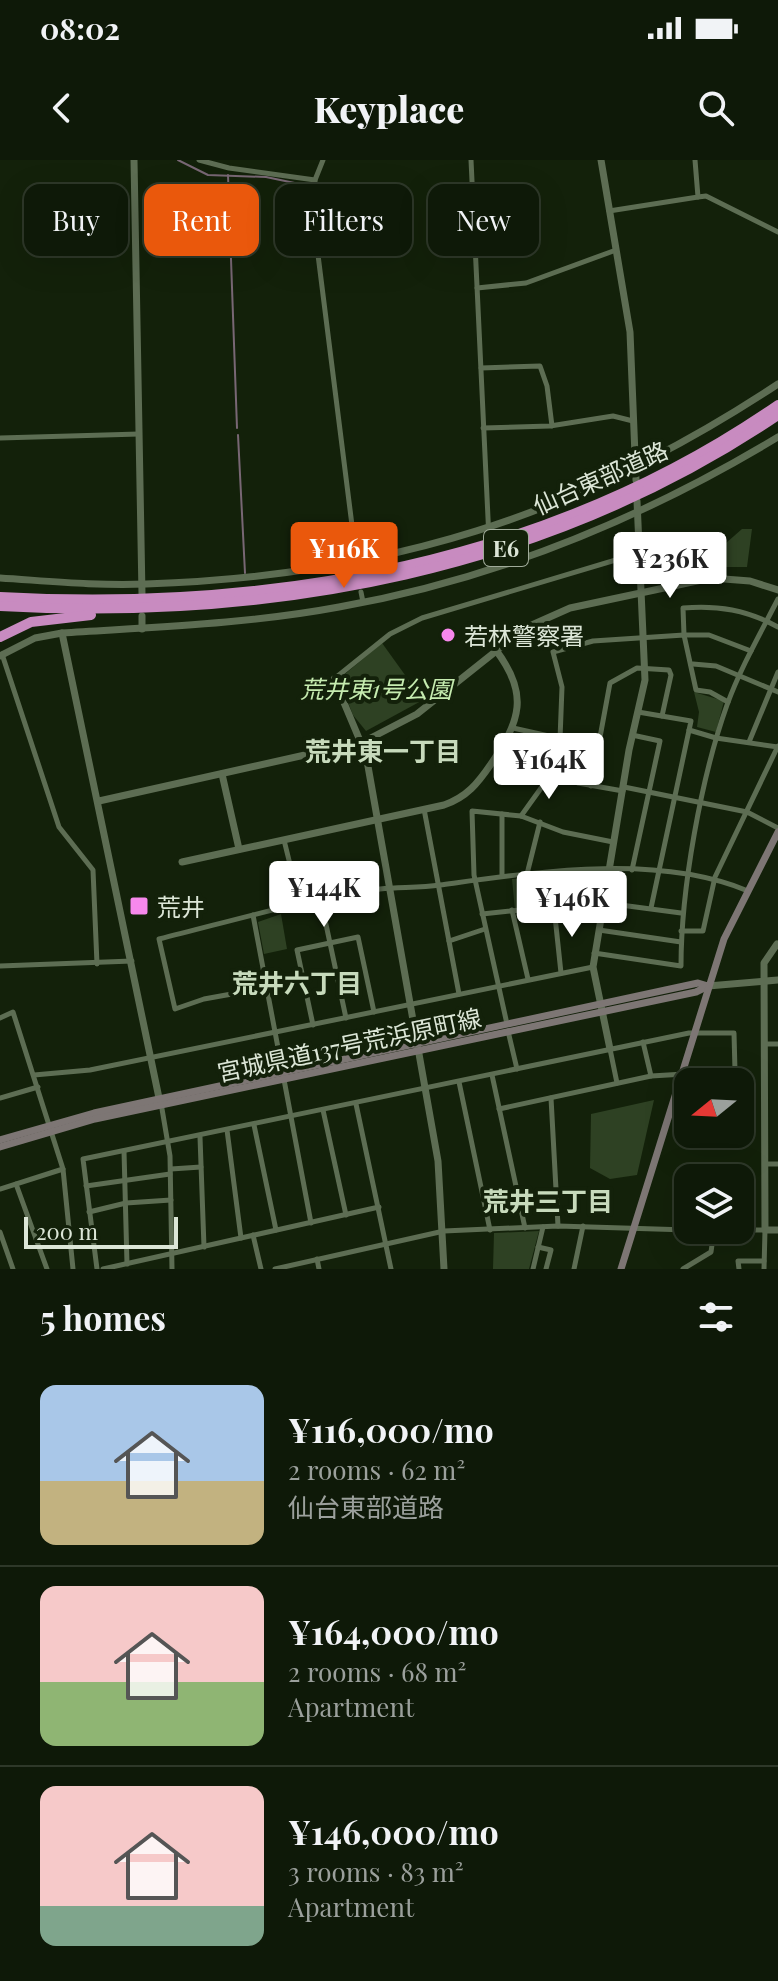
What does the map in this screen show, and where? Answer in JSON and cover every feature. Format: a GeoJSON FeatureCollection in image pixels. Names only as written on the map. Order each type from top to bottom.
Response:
{"type":"FeatureCollection","features":[{"type":"Feature","properties":{"kind":"highway","name":"仙台東部道路"},"geometry":{"type":"LineString","coordinates":[[0,595],[51,600],[174,599],[275,591],[340,581],[441,559],[551,522],[641,484],[778,405]]}},
{"type":"Feature","properties":{"kind":"highway","name":"仙台東部道路"},"geometry":{"type":"LineString","coordinates":[[0,606],[119,609],[208,606],[342,590],[443,568],[505,549],[645,492],[778,415]]}},
{"type":"Feature","properties":{"kind":"highway"},"geometry":{"type":"LineString","coordinates":[[0,637],[31,622],[53,617],[208,606]]}},
{"type":"Feature","properties":{"kind":"main road"},"geometry":{"type":"LineString","coordinates":[[682,1068],[724,939],[778,830]]}},
{"type":"Feature","properties":{"kind":"main road","name":"宮城県道137号荒浜原町線"},"geometry":{"type":"LineString","coordinates":[[0,1140],[160,1102],[601,1007],[696,992],[708,986]]}},
{"type":"Feature","properties":{"kind":"main road"},"geometry":{"type":"LineString","coordinates":[[621,1269],[674,1094]]}},
{"type":"Feature","properties":{"kind":"main road","name":"宮城県道137号荒浜原町線"},"geometry":{"type":"LineString","coordinates":[[0,1147],[51,1128]]}},
{"type":"Feature","properties":{"kind":"street"},"geometry":{"type":"LineString","coordinates":[[134,160],[142,594]]}},
{"type":"Feature","properties":{"kind":"street"},"geometry":{"type":"LineString","coordinates":[[199,160],[229,168],[315,180]]}},
{"type":"Feature","properties":{"kind":"street"},"geometry":{"type":"LineString","coordinates":[[323,160],[315,180],[316,239],[358,573]]}},
{"type":"Feature","properties":{"kind":"street"},"geometry":{"type":"LineString","coordinates":[[471,160],[489,534]]}},
{"type":"Feature","properties":{"kind":"street"},"geometry":{"type":"LineString","coordinates":[[601,160],[607,211],[630,332],[636,480]]}},
{"type":"Feature","properties":{"kind":"street"},"geometry":{"type":"LineString","coordinates":[[695,160],[698,197]]}},
{"type":"Feature","properties":{"kind":"street"},"geometry":{"type":"LineString","coordinates":[[607,211],[706,196],[778,232]]}},
{"type":"Feature","properties":{"kind":"street"},"geometry":{"type":"LineString","coordinates":[[477,288],[526,283],[616,250]]}},
{"type":"Feature","properties":{"kind":"street"},"geometry":{"type":"LineString","coordinates":[[481,368],[540,366],[547,386],[552,426]]}},
{"type":"Feature","properties":{"kind":"street"},"geometry":{"type":"LineString","coordinates":[[0,578],[142,585],[266,577],[357,563],[489,534],[636,469],[715,426],[778,384]]}},
{"type":"Feature","properties":{"kind":"street"},"geometry":{"type":"LineString","coordinates":[[483,428],[552,426],[613,416],[634,421]]}},
{"type":"Feature","properties":{"kind":"street"},"geometry":{"type":"LineString","coordinates":[[0,438],[139,434]]}},
{"type":"Feature","properties":{"kind":"street"},"geometry":{"type":"LineString","coordinates":[[97,964],[93,870],[59,827],[1,655],[35,638],[62,633],[142,629],[301,613],[363,602],[490,569],[564,545],[638,513],[778,437]]}},
{"type":"Feature","properties":{"kind":"street"},"geometry":{"type":"LineString","coordinates":[[617,1084],[593,967],[645,668],[637,501]]}},
{"type":"Feature","properties":{"kind":"street"},"geometry":{"type":"LineString","coordinates":[[444,1269],[442,1192],[363,742],[334,679],[390,634],[422,618],[640,553]]}},
{"type":"Feature","properties":{"kind":"street"},"geometry":{"type":"LineString","coordinates":[[490,559],[490,569]]}},
{"type":"Feature","properties":{"kind":"street"},"geometry":{"type":"LineString","coordinates":[[99,801],[363,742],[417,714],[495,649],[556,612],[711,578],[750,581],[778,590]]}},
{"type":"Feature","properties":{"kind":"street"},"geometry":{"type":"LineString","coordinates":[[361,592],[363,602]]}},
{"type":"Feature","properties":{"kind":"street"},"geometry":{"type":"LineString","coordinates":[[594,953],[681,966],[681,913],[716,738],[728,702],[778,599]]}},
{"type":"Feature","properties":{"kind":"street"},"geometry":{"type":"LineString","coordinates":[[728,702],[710,692],[696,690],[693,664],[684,635],[683,608],[720,606],[778,627]]}},
{"type":"Feature","properties":{"kind":"street"},"geometry":{"type":"LineString","coordinates":[[142,616],[142,629]]}},
{"type":"Feature","properties":{"kind":"street"},"geometry":{"type":"LineString","coordinates":[[62,633],[169,1143],[172,1269]]}},
{"type":"Feature","properties":{"kind":"street"},"geometry":{"type":"LineString","coordinates":[[560,739],[562,687],[553,652],[593,641],[684,635],[709,635],[751,651]]}},
{"type":"Feature","properties":{"kind":"street"},"geometry":{"type":"LineString","coordinates":[[182,862],[453,802],[472,790],[513,728],[517,710],[516,687],[495,649]]}},
{"type":"Feature","properties":{"kind":"street"},"geometry":{"type":"LineString","coordinates":[[693,664],[716,666],[778,692]]}},
{"type":"Feature","properties":{"kind":"street"},"geometry":{"type":"LineString","coordinates":[[591,786],[610,683],[645,668],[669,670],[671,675],[662,716]]}},
{"type":"Feature","properties":{"kind":"street"},"geometry":{"type":"LineString","coordinates":[[749,742],[778,672]]}},
{"type":"Feature","properties":{"kind":"street"},"geometry":{"type":"LineString","coordinates":[[638,712],[691,721],[651,908]]}},
{"type":"Feature","properties":{"kind":"street"},"geometry":{"type":"LineString","coordinates":[[513,728],[598,747]]}},
{"type":"Feature","properties":{"kind":"street"},"geometry":{"type":"LineString","coordinates":[[681,931],[703,931],[715,877],[778,747],[716,738],[689,730]]}},
{"type":"Feature","properties":{"kind":"street"},"geometry":{"type":"LineString","coordinates":[[632,735],[660,741],[632,870]]}},
{"type":"Feature","properties":{"kind":"street"},"geometry":{"type":"LineString","coordinates":[[521,816],[554,770],[591,786],[649,791],[747,812],[778,830]]}},
{"type":"Feature","properties":{"kind":"street"},"geometry":{"type":"LineString","coordinates":[[222,774],[239,849]]}},
{"type":"Feature","properties":{"kind":"street"},"geometry":{"type":"LineString","coordinates":[[424,809],[459,994]]}},
{"type":"Feature","properties":{"kind":"street"},"geometry":{"type":"LineString","coordinates":[[517,1069],[475,879],[472,811],[521,816],[563,832],[613,842]]}},
{"type":"Feature","properties":{"kind":"street"},"geometry":{"type":"LineString","coordinates":[[502,814],[502,876]]}},
{"type":"Feature","properties":{"kind":"street"},"geometry":{"type":"LineString","coordinates":[[527,874],[540,822]]}},
{"type":"Feature","properties":{"kind":"street"},"geometry":{"type":"LineString","coordinates":[[284,840],[300,905]]}},
{"type":"Feature","properties":{"kind":"street"},"geometry":{"type":"LineString","coordinates":[[265,988],[204,999],[175,1009],[159,939],[321,901],[389,889],[439,886],[502,876],[632,870],[715,877],[748,891]]}},
{"type":"Feature","properties":{"kind":"street"},"geometry":{"type":"LineString","coordinates":[[321,901],[346,1018]]}},
{"type":"Feature","properties":{"kind":"street"},"geometry":{"type":"LineString","coordinates":[[482,914],[602,903],[681,913]]}},
{"type":"Feature","properties":{"kind":"street"},"geometry":{"type":"LineString","coordinates":[[554,907],[561,973]]}},
{"type":"Feature","properties":{"kind":"street"},"geometry":{"type":"LineString","coordinates":[[512,910],[528,979]]}},
{"type":"Feature","properties":{"kind":"street"},"geometry":{"type":"LineString","coordinates":[[253,915],[280,1076],[311,1223]]}},
{"type":"Feature","properties":{"kind":"street"},"geometry":{"type":"LineString","coordinates":[[449,941],[485,929]]}},
{"type":"Feature","properties":{"kind":"street"},"geometry":{"type":"LineString","coordinates":[[598,930],[681,942]]}},
{"type":"Feature","properties":{"kind":"street"},"geometry":{"type":"LineString","coordinates":[[313,1025],[297,950],[329,943],[358,937],[374,1012]]}},
{"type":"Feature","properties":{"kind":"street"},"geometry":{"type":"LineString","coordinates":[[764,1269],[765,957],[778,944]]}},
{"type":"Feature","properties":{"kind":"street"},"geometry":{"type":"LineString","coordinates":[[0,966],[133,961]]}},
{"type":"Feature","properties":{"kind":"street"},"geometry":{"type":"LineString","coordinates":[[34,1075],[90,1070],[593,967]]}},
{"type":"Feature","properties":{"kind":"street"},"geometry":{"type":"LineString","coordinates":[[708,986],[778,980]]}},
{"type":"Feature","properties":{"kind":"street"},"geometry":{"type":"LineString","coordinates":[[0,1018],[13,1012],[63,1169],[73,1269]]}},
{"type":"Feature","properties":{"kind":"street"},"geometry":{"type":"LineString","coordinates":[[97,1269],[83,1159],[694,1034],[734,1033],[735,1068]]}},
{"type":"Feature","properties":{"kind":"street"},"geometry":{"type":"LineString","coordinates":[[643,1042],[651,1076]]}},
{"type":"Feature","properties":{"kind":"street"},"geometry":{"type":"LineString","coordinates":[[766,1044],[778,1044]]}},
{"type":"Feature","properties":{"kind":"street"},"geometry":{"type":"LineString","coordinates":[[499,1109],[674,1073]]}},
{"type":"Feature","properties":{"kind":"street"},"geometry":{"type":"LineString","coordinates":[[492,1075],[525,1228]]}},
{"type":"Feature","properties":{"kind":"street"},"geometry":{"type":"LineString","coordinates":[[459,1082],[490,1230]]}},
{"type":"Feature","properties":{"kind":"street"},"geometry":{"type":"LineString","coordinates":[[0,1087],[2,1098],[38,1087]]}},
{"type":"Feature","properties":{"kind":"street"},"geometry":{"type":"LineString","coordinates":[[551,1098],[558,1226]]}},
{"type":"Feature","properties":{"kind":"street"},"geometry":{"type":"LineString","coordinates":[[356,1104],[391,1269]]}},
{"type":"Feature","properties":{"kind":"street"},"geometry":{"type":"LineString","coordinates":[[323,1110],[346,1215]]}},
{"type":"Feature","properties":{"kind":"street"},"geometry":{"type":"LineString","coordinates":[[254,1125],[276,1230]]}},
{"type":"Feature","properties":{"kind":"street"},"geometry":{"type":"LineString","coordinates":[[227,1130],[241,1238]]}},
{"type":"Feature","properties":{"kind":"street"},"geometry":{"type":"LineString","coordinates":[[200,1137],[204,1247]]}},
{"type":"Feature","properties":{"kind":"street"},"geometry":{"type":"LineString","coordinates":[[124,1151],[127,1264]]}},
{"type":"Feature","properties":{"kind":"street"},"geometry":{"type":"LineString","coordinates":[[765,1164],[778,1164]]}},
{"type":"Feature","properties":{"kind":"street"},"geometry":{"type":"LineString","coordinates":[[86,1186],[201,1167]]}},
{"type":"Feature","properties":{"kind":"street"},"geometry":{"type":"LineString","coordinates":[[0,1189],[63,1169]]}},
{"type":"Feature","properties":{"kind":"street"},"geometry":{"type":"LineString","coordinates":[[16,1184],[47,1269]]}},
{"type":"Feature","properties":{"kind":"street"},"geometry":{"type":"LineString","coordinates":[[89,1212],[126,1203],[171,1200]]}},
{"type":"Feature","properties":{"kind":"street"},"geometry":{"type":"LineString","coordinates":[[103,1269],[379,1207]]}},
{"type":"Feature","properties":{"kind":"street"},"geometry":{"type":"LineString","coordinates":[[275,1269],[444,1231],[558,1226],[674,1230]]}},
{"type":"Feature","properties":{"kind":"street"},"geometry":{"type":"LineString","coordinates":[[574,1269],[583,1226]]}},
{"type":"Feature","properties":{"kind":"street"},"geometry":{"type":"LineString","coordinates":[[533,1269],[543,1227]]}},
{"type":"Feature","properties":{"kind":"street"},"geometry":{"type":"LineString","coordinates":[[754,1230],[778,1230]]}},
{"type":"Feature","properties":{"kind":"street"},"geometry":{"type":"LineString","coordinates":[[0,1232],[13,1269]]}},
{"type":"Feature","properties":{"kind":"street"},"geometry":{"type":"LineString","coordinates":[[253,1235],[261,1269]]}},
{"type":"Feature","properties":{"kind":"street"},"geometry":{"type":"LineString","coordinates":[[683,1269],[711,1252],[712,1244]]}},
{"type":"Feature","properties":{"kind":"street"},"geometry":{"type":"LineString","coordinates":[[538,1247],[551,1250],[546,1269]]}},
{"type":"Feature","properties":{"kind":"street"},"geometry":{"type":"LineString","coordinates":[[317,1259],[319,1269]]}},
{"type":"Feature","properties":{"kind":"street"},"geometry":{"type":"LineString","coordinates":[[739,1269],[738,1261],[764,1261]]}},
{"type":"Feature","properties":{"kind":"green space"},"geometry":{"type":"Polygon","coordinates":[[[742,529],[752,529],[747,567],[706,567],[704,546],[726,543],[742,529]]]}},
{"type":"Feature","properties":{"kind":"green space","name":"荒井東1号公園"},"geometry":{"type":"Polygon","coordinates":[[[382,643],[423,700],[366,731],[353,715],[339,679],[382,643]]]}},
{"type":"Feature","properties":{"kind":"green space"},"geometry":{"type":"Polygon","coordinates":[[[694,692],[724,701],[716,732],[697,727],[699,712],[694,692]]]}},
{"type":"Feature","properties":{"kind":"green space"},"geometry":{"type":"Polygon","coordinates":[[[599,873],[603,876],[597,900],[515,910],[512,879],[599,873]]]}},
{"type":"Feature","properties":{"kind":"green space"},"geometry":{"type":"Polygon","coordinates":[[[281,914],[287,949],[264,954],[258,922],[281,914]]]}},
{"type":"Feature","properties":{"kind":"green space"},"geometry":{"type":"Polygon","coordinates":[[[654,1100],[637,1175],[610,1179],[590,1168],[591,1114],[654,1100]]]}},
{"type":"Feature","properties":{"kind":"green space"},"geometry":{"type":"Polygon","coordinates":[[[539,1231],[529,1269],[493,1269],[494,1233],[539,1231]]]}},
{"type":"Feature","properties":{"kind":"waterway"},"geometry":{"type":"LineString","coordinates":[[178,160],[208,175],[266,177],[299,184]]}},
{"type":"Feature","properties":{"kind":"waterway"},"geometry":{"type":"LineString","coordinates":[[228,175],[237,428]]}},
{"type":"Feature","properties":{"kind":"waterway"},"geometry":{"type":"LineString","coordinates":[[238,435],[245,573]]}},
{"type":"Feature","properties":{"kind":"place","name":"若林警察署"},"geometry":{"type":"Point","coordinates":[448,635]}},
{"type":"Feature","properties":{"kind":"place","name":"荒井"},"geometry":{"type":"Point","coordinates":[139,906]}},
{"type":"Feature","properties":{"kind":"district","name":"荒井東一丁目"},"geometry":{"type":"Point","coordinates":[383,750]}},
{"type":"Feature","properties":{"kind":"district","name":"荒井六丁目"},"geometry":{"type":"Point","coordinates":[297,982]}},
{"type":"Feature","properties":{"kind":"district","name":"荒井三丁目"},"geometry":{"type":"Point","coordinates":[548,1200]}}]}
